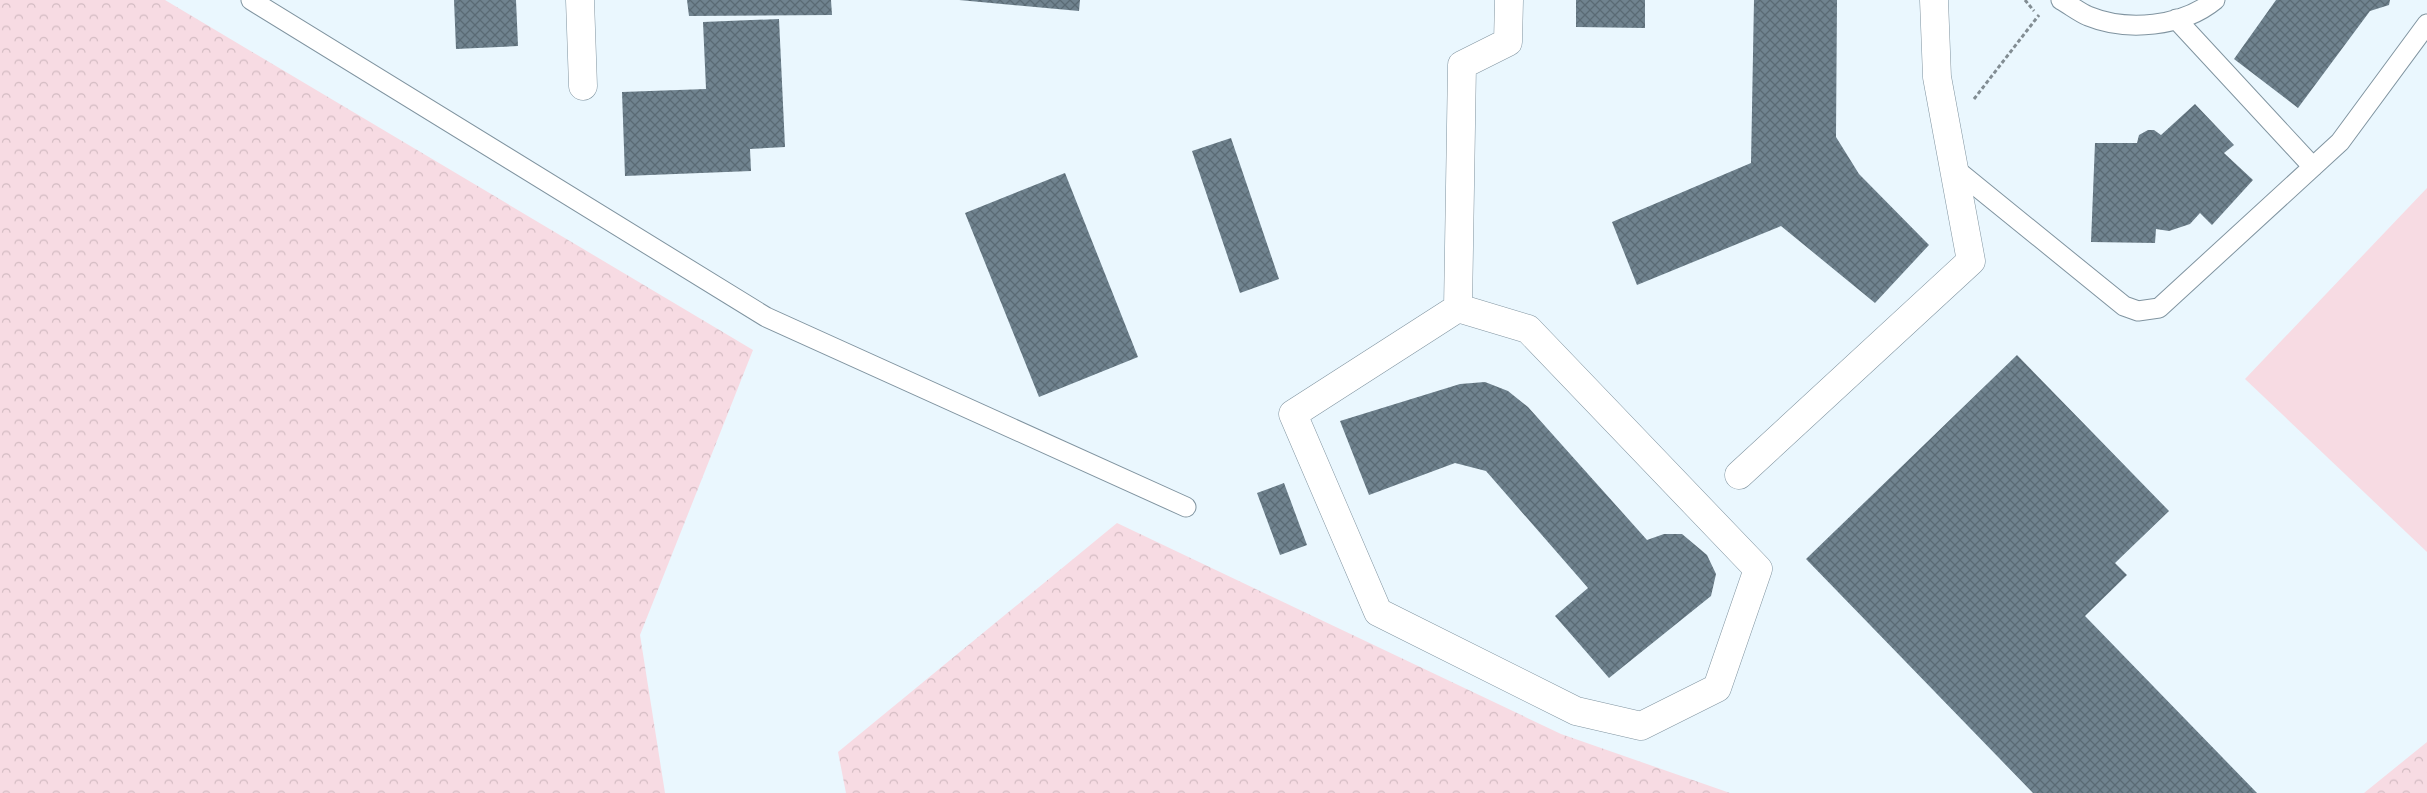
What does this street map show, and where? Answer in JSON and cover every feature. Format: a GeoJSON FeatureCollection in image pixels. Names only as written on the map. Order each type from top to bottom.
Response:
{"type":"FeatureCollection","features":[{"type":"Feature","properties":{"kind":"street"},"geometry":{"type":"LineString","coordinates":[[580,0],[583,86]]}},
{"type":"Feature","properties":{"kind":"street"},"geometry":{"type":"LineString","coordinates":[[1458,308],[1462,66],[1508,42],[1509,0]]}},
{"type":"Feature","properties":{"kind":"street"},"geometry":{"type":"LineString","coordinates":[[1739,475],[1971,260],[1937,77],[1934,0]]}},
{"type":"Feature","properties":{"kind":"street"},"geometry":{"type":"LineString","coordinates":[[1458,308],[1528,329],[1758,569],[1717,688],[1641,726],[1576,711],[1378,612],[1294,414],[1458,308]]}},
{"type":"Feature","properties":{"kind":"lane"},"geometry":{"type":"LineString","coordinates":[[252,0],[766,318],[1186,506]]}},
{"type":"Feature","properties":{"kind":"lane"},"geometry":{"type":"LineString","coordinates":[[2061,0],[2088,16],[2126,25],[2165,23],[2205,8],[2215,0]]}},
{"type":"Feature","properties":{"kind":"lane"},"geometry":{"type":"LineString","coordinates":[[2176,19],[2313,167]]}},
{"type":"Feature","properties":{"kind":"lane"},"geometry":{"type":"LineString","coordinates":[[1954,168],[2124,306],[2138,311],[2158,308],[2340,142],[2427,24]]}},
{"type":"Feature","properties":{"kind":"path"},"geometry":{"type":"LineString","coordinates":[[1947,135],[2039,14]]}},
{"type":"Feature","properties":{"kind":"green space"},"geometry":{"type":"Polygon","coordinates":[[[0,0],[165,0],[753,350],[640,635],[665,793],[0,793],[0,0]]]}},
{"type":"Feature","properties":{"kind":"green space"},"geometry":{"type":"Polygon","coordinates":[[[2427,188],[2427,552],[2245,379],[2427,188]]]}},
{"type":"Feature","properties":{"kind":"green space"},"geometry":{"type":"Polygon","coordinates":[[[1117,523],[1561,734],[1730,793],[846,793],[838,752],[1117,523]]]}},
{"type":"Feature","properties":{"kind":"green space"},"geometry":{"type":"Polygon","coordinates":[[[2427,742],[2427,793],[2364,793],[2427,742]]]}},
{"type":"Feature","properties":{"kind":"building"},"geometry":{"type":"Polygon","coordinates":[[[454,0],[516,0],[518,46],[456,49],[454,0]]]}},
{"type":"Feature","properties":{"kind":"building"},"geometry":{"type":"Polygon","coordinates":[[[687,0],[831,0],[832,15],[689,16],[687,0]]]}},
{"type":"Feature","properties":{"kind":"building"},"geometry":{"type":"Polygon","coordinates":[[[959,0],[1080,0],[1079,11],[959,0]]]}},
{"type":"Feature","properties":{"kind":"building"},"geometry":{"type":"Polygon","coordinates":[[[1576,0],[1645,0],[1645,28],[1576,27],[1576,0]]]}},
{"type":"Feature","properties":{"kind":"building"},"geometry":{"type":"Polygon","coordinates":[[[1754,0],[1837,0],[1836,137],[1859,174],[1929,245],[1875,303],[1781,226],[1637,285],[1612,222],[1751,163],[1754,0]]]}},
{"type":"Feature","properties":{"kind":"building"},"geometry":{"type":"Polygon","coordinates":[[[2276,0],[2390,0],[2389,5],[2370,11],[2298,108],[2234,59],[2276,0]]]}},
{"type":"Feature","properties":{"kind":"building"},"geometry":{"type":"Polygon","coordinates":[[[779,19],[785,147],[750,149],[751,171],[625,176],[622,92],[706,89],[703,22],[779,19]]]}},
{"type":"Feature","properties":{"kind":"building"},"geometry":{"type":"Polygon","coordinates":[[[2195,104],[2234,145],[2224,153],[2253,180],[2212,225],[2200,213],[2190,224],[2169,231],[2156,229],[2155,243],[2091,242],[2095,143],[2137,143],[2139,135],[2148,130],[2154,130],[2161,135],[2195,104]]]}},
{"type":"Feature","properties":{"kind":"building"},"geometry":{"type":"Polygon","coordinates":[[[1231,138],[1279,279],[1240,293],[1192,151],[1231,138]]]}},
{"type":"Feature","properties":{"kind":"building"},"geometry":{"type":"Polygon","coordinates":[[[1065,173],[1138,357],[1039,397],[965,213],[1065,173]]]}},
{"type":"Feature","properties":{"kind":"building"},"geometry":{"type":"Polygon","coordinates":[[[2017,355],[2169,511],[2115,563],[2127,575],[2085,616],[2257,793],[2033,793],[1806,559],[2017,355]]]}},
{"type":"Feature","properties":{"kind":"building"},"geometry":{"type":"Polygon","coordinates":[[[1485,382],[1508,391],[1528,407],[1647,540],[1664,534],[1682,534],[1707,555],[1716,574],[1711,596],[1609,678],[1555,616],[1588,588],[1486,471],[1455,463],[1369,495],[1340,421],[1460,384],[1485,382]]]}},
{"type":"Feature","properties":{"kind":"building"},"geometry":{"type":"Polygon","coordinates":[[[1284,483],[1307,545],[1280,555],[1257,493],[1284,483]]]}}]}
